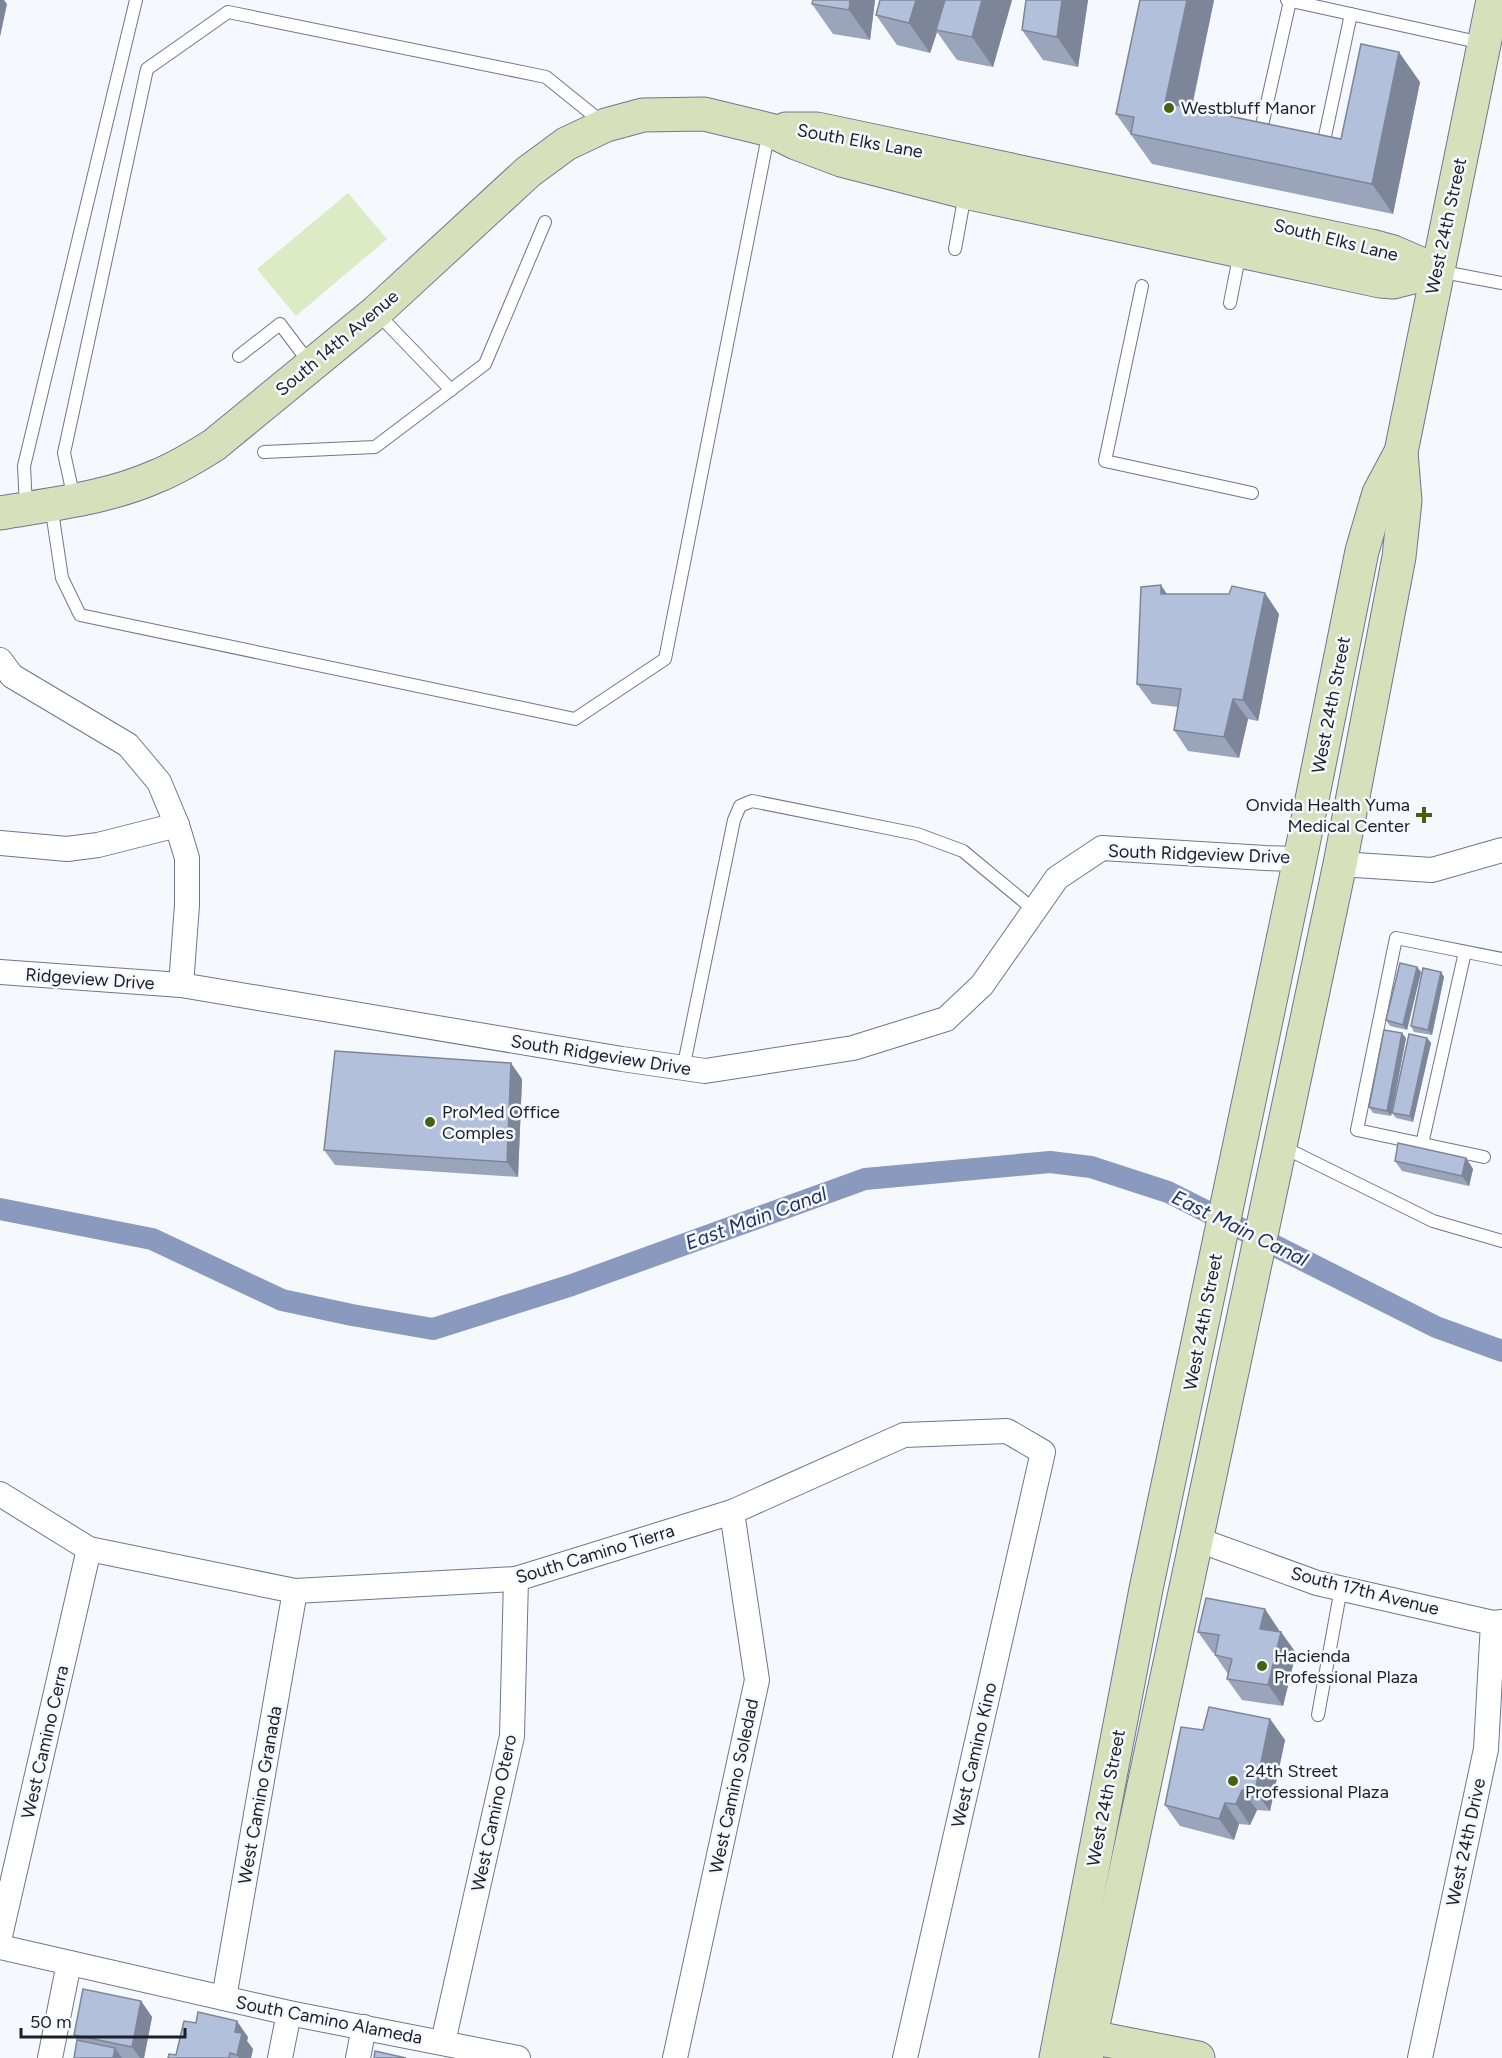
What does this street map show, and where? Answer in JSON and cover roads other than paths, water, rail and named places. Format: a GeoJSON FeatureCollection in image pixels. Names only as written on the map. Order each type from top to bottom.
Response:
{"type":"FeatureCollection","features":[{"type":"Feature","properties":{"kind":"main road","name":"West 24th Street"},"geometry":{"type":"LineString","coordinates":[[1074,2046],[1196,1539],[1340,864],[1399,557],[1405,501],[1401,452],[1493,0]]}},
{"type":"Feature","properties":{"kind":"main road","name":"South Elks Lane"},"geometry":{"type":"LineString","coordinates":[[643,115],[704,114],[770,130],[818,129],[969,177],[1244,235],[1380,281],[1393,282],[1437,271]]}},
{"type":"Feature","properties":{"kind":"main road","name":"South 14th Avenue"},"geometry":{"type":"LineString","coordinates":[[38,507],[128,487],[187,462],[214,445],[376,312],[528,172],[566,144],[606,125],[643,115]]}},
{"type":"Feature","properties":{"kind":"main road","name":"West 24th Street"},"geometry":{"type":"LineString","coordinates":[[1074,2046],[1146,1589],[1300,858],[1362,551],[1379,493],[1401,452]]}},
{"type":"Feature","properties":{"kind":"main road"},"geometry":{"type":"LineString","coordinates":[[1300,858],[1340,864]]}},
{"type":"Feature","properties":{"kind":"main road"},"geometry":{"type":"LineString","coordinates":[[1193,1371],[1199,1408],[1179,1512],[1181,1527],[1196,1539]]}},
{"type":"Feature","properties":{"kind":"main road"},"geometry":{"type":"LineString","coordinates":[[1074,2046],[1198,2058]]}},
{"type":"Feature","properties":{"kind":"street"},"geometry":{"type":"LineString","coordinates":[[4,674],[128,746],[159,782],[177,825],[187,858],[187,905],[181,985]]}},
{"type":"Feature","properties":{"kind":"street"},"geometry":{"type":"LineString","coordinates":[[0,843],[77,848],[177,825]]}},
{"type":"Feature","properties":{"kind":"street","name":"South Ridgeview Drive"},"geometry":{"type":"LineString","coordinates":[[181,985],[705,1071],[853,1048],[946,1019],[982,985],[1033,909],[1057,878],[1102,849],[1300,858]]}},
{"type":"Feature","properties":{"kind":"street"},"geometry":{"type":"LineString","coordinates":[[1340,864],[1432,870],[1502,850]]}},
{"type":"Feature","properties":{"kind":"street","name":"Ridgeview Drive"},"geometry":{"type":"LineString","coordinates":[[0,972],[181,985]]}},
{"type":"Feature","properties":{"kind":"street","name":"South Camino Tierra"},"geometry":{"type":"LineString","coordinates":[[0,1494],[89,1549],[296,1591],[516,1579],[732,1512],[904,1435],[1007,1431],[1042,1452]]}},
{"type":"Feature","properties":{"kind":"street","name":"West Camino Kino"},"geometry":{"type":"LineString","coordinates":[[905,2058],[1042,1452]]}},
{"type":"Feature","properties":{"kind":"street","name":"West Camino Soledad"},"geometry":{"type":"LineString","coordinates":[[675,2058],[758,1680],[732,1512]]}},
{"type":"Feature","properties":{"kind":"street","name":"South 17th Avenue"},"geometry":{"type":"LineString","coordinates":[[1196,1539],[1317,1583],[1498,1622]]}},
{"type":"Feature","properties":{"kind":"street","name":"West Camino Cerra"},"geometry":{"type":"LineString","coordinates":[[0,1936],[89,1549]]}},
{"type":"Feature","properties":{"kind":"street","name":"West Camino Otero"},"geometry":{"type":"LineString","coordinates":[[443,2042],[512,1736],[516,1579]]}},
{"type":"Feature","properties":{"kind":"street","name":"West Camino Granada"},"geometry":{"type":"LineString","coordinates":[[224,1998],[296,1591]]}},
{"type":"Feature","properties":{"kind":"street","name":"West 24th Drive"},"geometry":{"type":"LineString","coordinates":[[1420,2058],[1486,1749],[1498,1622]]}},
{"type":"Feature","properties":{"kind":"street","name":"South Camino Alameda"},"geometry":{"type":"LineString","coordinates":[[0,1947],[289,2013],[518,2058]]}},
{"type":"Feature","properties":{"kind":"street"},"geometry":{"type":"LineString","coordinates":[[50,2058],[69,1963]]}},
{"type":"Feature","properties":{"kind":"street"},"geometry":{"type":"LineString","coordinates":[[280,2058],[289,2013]]}},
{"type":"Feature","properties":{"kind":"street"},"geometry":{"type":"LineString","coordinates":[[357,2058],[364,2027]]}},
{"type":"Feature","properties":{"kind":"lane"},"geometry":{"type":"LineString","coordinates":[[136,0],[24,466],[62,578],[80,615],[575,719],[665,658],[770,130]]}},
{"type":"Feature","properties":{"kind":"lane"},"geometry":{"type":"LineString","coordinates":[[1263,121],[1289,0],[1484,43]]}},
{"type":"Feature","properties":{"kind":"lane"},"geometry":{"type":"LineString","coordinates":[[38,507],[64,453],[147,69],[228,12],[546,77],[606,125]]}},
{"type":"Feature","properties":{"kind":"lane"},"geometry":{"type":"LineString","coordinates":[[1325,136],[1351,14]]}},
{"type":"Feature","properties":{"kind":"lane"},"geometry":{"type":"LineString","coordinates":[[955,249],[969,177]]}},
{"type":"Feature","properties":{"kind":"lane"},"geometry":{"type":"LineString","coordinates":[[264,452],[375,447],[485,364],[545,222]]}},
{"type":"Feature","properties":{"kind":"lane"},"geometry":{"type":"LineString","coordinates":[[1230,303],[1244,235]]}},
{"type":"Feature","properties":{"kind":"lane"},"geometry":{"type":"LineString","coordinates":[[1437,271],[1502,283]]}},
{"type":"Feature","properties":{"kind":"lane"},"geometry":{"type":"LineString","coordinates":[[1142,286],[1105,460],[1252,493]]}},
{"type":"Feature","properties":{"kind":"lane"},"geometry":{"type":"LineString","coordinates":[[376,312],[451,390]]}},
{"type":"Feature","properties":{"kind":"lane"},"geometry":{"type":"LineString","coordinates":[[239,356],[280,324],[311,365]]}},
{"type":"Feature","properties":{"kind":"lane"},"geometry":{"type":"LineString","coordinates":[[683,1069],[734,820],[740,806],[752,801],[917,834],[963,851],[1033,909]]}},
{"type":"Feature","properties":{"kind":"lane"},"geometry":{"type":"LineString","coordinates":[[1484,1157],[1357,1130],[1396,938],[1502,959]]}},
{"type":"Feature","properties":{"kind":"lane"},"geometry":{"type":"LineString","coordinates":[[1422,1144],[1465,952]]}},
{"type":"Feature","properties":{"kind":"lane"},"geometry":{"type":"LineString","coordinates":[[1279,1145],[1433,1221],[1502,1241]]}},
{"type":"Feature","properties":{"kind":"lane"},"geometry":{"type":"LineString","coordinates":[[1318,1715],[1341,1588]]}},
{"type":"Feature","properties":{"kind":"waterway","name":"East Main Canal"},"geometry":{"type":"LineString","coordinates":[[0,1209],[152,1239],[282,1300],[433,1329],[572,1285],[865,1179],[1050,1162],[1091,1167],[1168,1192],[1436,1327],[1502,1351]]}},
{"type":"Feature","properties":{"kind":"place","name":"Westbluff Manor"},"geometry":{"type":"Point","coordinates":[1169,108]}},
{"type":"Feature","properties":{"kind":"place","name":"Onvida Health Yuma Medical Center"},"geometry":{"type":"Point","coordinates":[1424,815]}},
{"type":"Feature","properties":{"kind":"place","name":"ProMed Office Comples"},"geometry":{"type":"Point","coordinates":[430,1122]}},
{"type":"Feature","properties":{"kind":"place","name":"Hacienda Professional Plaza"},"geometry":{"type":"Point","coordinates":[1262,1666]}},
{"type":"Feature","properties":{"kind":"place","name":"24th Street Professional Plaza"},"geometry":{"type":"Point","coordinates":[1233,1781]}}]}
